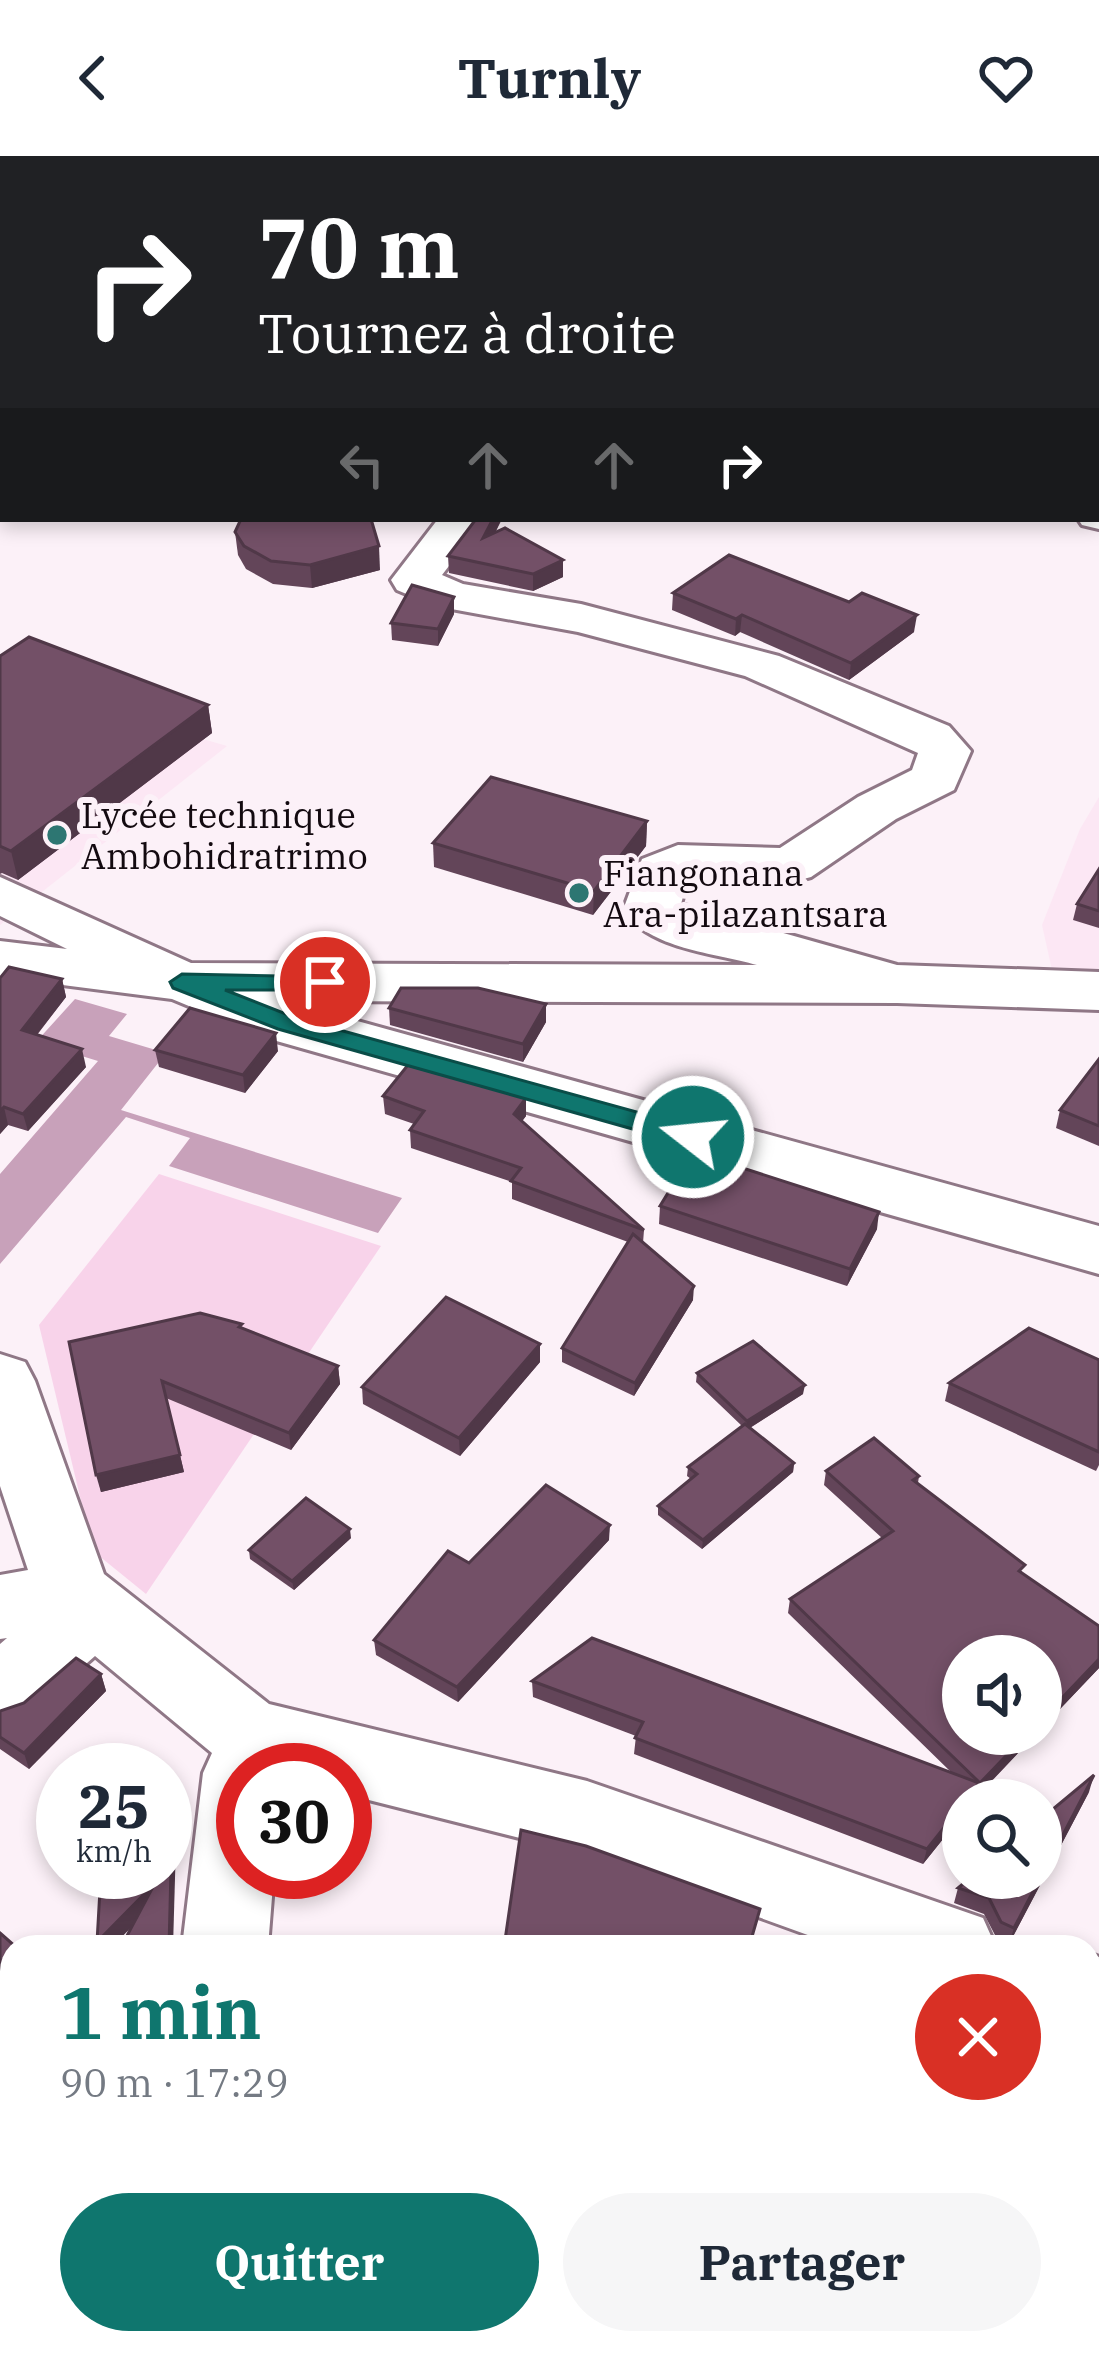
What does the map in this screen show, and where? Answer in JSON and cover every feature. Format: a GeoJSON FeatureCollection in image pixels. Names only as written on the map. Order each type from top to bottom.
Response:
{"type":"FeatureCollection","features":[{"type":"Feature","properties":{"kind":"street"},"geometry":{"type":"LineString","coordinates":[[460,522],[415,580],[452,596],[581,618],[762,666],[931,737],[945,751],[934,779],[877,808],[792,865],[678,862],[661,871],[651,910],[673,924],[897,984]]}},
{"type":"Feature","properties":{"kind":"street"},"geometry":{"type":"LineString","coordinates":[[0,894],[182,982],[287,1024],[1099,1250]]}},
{"type":"Feature","properties":{"kind":"street"},"geometry":{"type":"LineString","coordinates":[[0,959],[182,982],[897,984],[1099,991]]}},
{"type":"Feature","properties":{"kind":"street"},"geometry":{"type":"LineString","coordinates":[[0,1381],[56,1603],[225,1743]]}},
{"type":"Feature","properties":{"kind":"street"},"geometry":{"type":"LineString","coordinates":[[0,1690],[56,1603]]}},
{"type":"Feature","properties":{"kind":"street"},"geometry":{"type":"LineString","coordinates":[[372,1781],[587,1818],[918,1935]]}},
{"type":"Feature","properties":{"kind":"street"},"geometry":{"type":"LineString","coordinates":[[226,1935],[230,1899]]}},
{"type":"Feature","properties":{"kind":"shaded area","name":"Lycée technique Ambohidratrimo"},"geometry":{"type":"Polygon","coordinates":[[[0,680],[227,746],[0,925],[0,680]]]}},
{"type":"Feature","properties":{"kind":"shaded area"},"geometry":{"type":"Polygon","coordinates":[[[1099,797],[1099,970],[1052,970],[1042,925],[1080,829],[1099,797]]]}},
{"type":"Feature","properties":{"kind":"shaded area"},"geometry":{"type":"Polygon","coordinates":[[[75,999],[127,1014],[109,1036],[166,1053],[121,1110],[402,1198],[378,1233],[169,1166],[190,1138],[126,1117],[0,1264],[0,1174],[98,1061],[36,1042],[75,999]]]}},
{"type":"Feature","properties":{"kind":"shaded area"},"geometry":{"type":"Polygon","coordinates":[[[159,1174],[381,1246],[146,1594],[93,1551],[39,1325],[159,1174]]]}},
{"type":"Feature","properties":{"kind":"building"},"geometry":{"type":"Polygon","coordinates":[[[240,522],[372,522],[379,546],[310,565],[271,561],[244,546],[235,532],[240,522]]]}},
{"type":"Feature","properties":{"kind":"building"},"geometry":{"type":"Polygon","coordinates":[[[474,522],[491,522],[483,538],[505,528],[563,560],[533,574],[448,556],[474,522]]]}},
{"type":"Feature","properties":{"kind":"building"},"geometry":{"type":"Polygon","coordinates":[[[729,555],[849,602],[862,593],[917,615],[851,663],[742,615],[736,619],[673,593],[729,555]]]}},
{"type":"Feature","properties":{"kind":"building"},"geometry":{"type":"Polygon","coordinates":[[[412,585],[454,597],[438,629],[391,623],[412,585]]]}},
{"type":"Feature","properties":{"kind":"building"},"geometry":{"type":"Polygon","coordinates":[[[29,637],[208,705],[11,851],[0,846],[0,656],[29,637]]]}},
{"type":"Feature","properties":{"kind":"building"},"geometry":{"type":"Polygon","coordinates":[[[491,777],[647,821],[594,891],[433,843],[491,777]]]}},
{"type":"Feature","properties":{"kind":"building"},"geometry":{"type":"Polygon","coordinates":[[[1099,869],[1099,911],[1077,904],[1099,869]]]}},
{"type":"Feature","properties":{"kind":"building"},"geometry":{"type":"Polygon","coordinates":[[[9,967],[62,979],[22,1030],[82,1049],[23,1114],[4,1107],[0,1111],[0,978],[9,967]]]}},
{"type":"Feature","properties":{"kind":"building"},"geometry":{"type":"Polygon","coordinates":[[[401,988],[478,988],[546,1004],[523,1044],[389,1008],[401,988]]]}},
{"type":"Feature","properties":{"kind":"building"},"geometry":{"type":"Polygon","coordinates":[[[190,1008],[276,1033],[243,1075],[155,1050],[190,1008]]]}},
{"type":"Feature","properties":{"kind":"building"},"geometry":{"type":"Polygon","coordinates":[[[1099,1059],[1099,1126],[1060,1110],[1099,1059]]]}},
{"type":"Feature","properties":{"kind":"building"},"geometry":{"type":"Polygon","coordinates":[[[408,1065],[526,1098],[514,1114],[644,1230],[511,1181],[521,1168],[410,1130],[424,1111],[383,1096],[408,1065]]]}},
{"type":"Feature","properties":{"kind":"building"},"geometry":{"type":"Polygon","coordinates":[[[693,1152],[879,1212],[850,1269],[660,1206],[693,1152]]]}},
{"type":"Feature","properties":{"kind":"building"},"geometry":{"type":"Polygon","coordinates":[[[633,1234],[694,1286],[635,1383],[562,1348],[633,1234]]]}},
{"type":"Feature","properties":{"kind":"building"},"geometry":{"type":"Polygon","coordinates":[[[446,1297],[540,1344],[459,1438],[362,1387],[446,1297]]]}},
{"type":"Feature","properties":{"kind":"building"},"geometry":{"type":"Polygon","coordinates":[[[200,1313],[242,1324],[239,1327],[338,1366],[289,1433],[162,1381],[180,1455],[96,1475],[69,1342],[200,1313]]]}},
{"type":"Feature","properties":{"kind":"building"},"geometry":{"type":"Polygon","coordinates":[[[1029,1328],[1099,1360],[1099,1452],[949,1383],[1029,1328]]]}},
{"type":"Feature","properties":{"kind":"building"},"geometry":{"type":"Polygon","coordinates":[[[753,1341],[805,1385],[747,1421],[697,1373],[753,1341]]]}},
{"type":"Feature","properties":{"kind":"building"},"geometry":{"type":"Polygon","coordinates":[[[745,1424],[794,1463],[703,1540],[658,1506],[697,1474],[688,1467],[745,1424]]]}},
{"type":"Feature","properties":{"kind":"building"},"geometry":{"type":"Polygon","coordinates":[[[874,1438],[919,1476],[913,1480],[1025,1565],[1019,1571],[1099,1626],[1099,1659],[1062,1698],[1062,1635],[942,1635],[942,1746],[790,1599],[893,1531],[826,1471],[874,1438]]]}},
{"type":"Feature","properties":{"kind":"building"},"geometry":{"type":"Polygon","coordinates":[[[546,1485],[610,1525],[457,1687],[374,1640],[448,1551],[469,1563],[546,1485]]]}},
{"type":"Feature","properties":{"kind":"building"},"geometry":{"type":"Polygon","coordinates":[[[306,1498],[350,1529],[292,1581],[249,1550],[306,1498]]]}},
{"type":"Feature","properties":{"kind":"building"},"geometry":{"type":"Polygon","coordinates":[[[592,1638],[968,1779],[942,1779],[942,1830],[927,1849],[635,1738],[643,1722],[532,1681],[592,1638]]]}},
{"type":"Feature","properties":{"kind":"building"},"geometry":{"type":"Polygon","coordinates":[[[76,1658],[101,1674],[24,1753],[0,1737],[0,1711],[24,1703],[76,1658]]]}},
{"type":"Feature","properties":{"kind":"building"},"geometry":{"type":"Polygon","coordinates":[[[951,1755],[1007,1755],[984,1779],[976,1779],[951,1755]]]}},
{"type":"Feature","properties":{"kind":"building"},"geometry":{"type":"Polygon","coordinates":[[[1094,1775],[1062,1837],[1062,1802],[1094,1775]]]}},
{"type":"Feature","properties":{"kind":"building"},"geometry":{"type":"Polygon","coordinates":[[[521,1830],[586,1846],[760,1909],[752,1935],[506,1935],[521,1830]]]}},
{"type":"Feature","properties":{"kind":"building"},"geometry":{"type":"Polygon","coordinates":[[[99,1899],[139,1899],[104,1935],[97,1935],[99,1899]]]}},
{"type":"Feature","properties":{"kind":"building"},"geometry":{"type":"Polygon","coordinates":[[[146,1899],[170,1899],[169,1935],[127,1935],[146,1899]]]}},
{"type":"Feature","properties":{"kind":"building"},"geometry":{"type":"Polygon","coordinates":[[[990,1899],[1029,1899],[1014,1928],[1001,1922],[990,1899]]]}},
{"type":"Feature","properties":{"kind":"place","name":"Lycée technique Ambohidratrimo"},"geometry":{"type":"Point","coordinates":[57,835]}},
{"type":"Feature","properties":{"kind":"place","name":"Fiangonana Ara-pilazantsara"},"geometry":{"type":"Point","coordinates":[579,893]}},
{"type":"Feature","properties":{"kind":"route"},"geometry":{"type":"LineString","coordinates":[[325,982],[182,982],[287,1024],[693,1137]]}}]}
